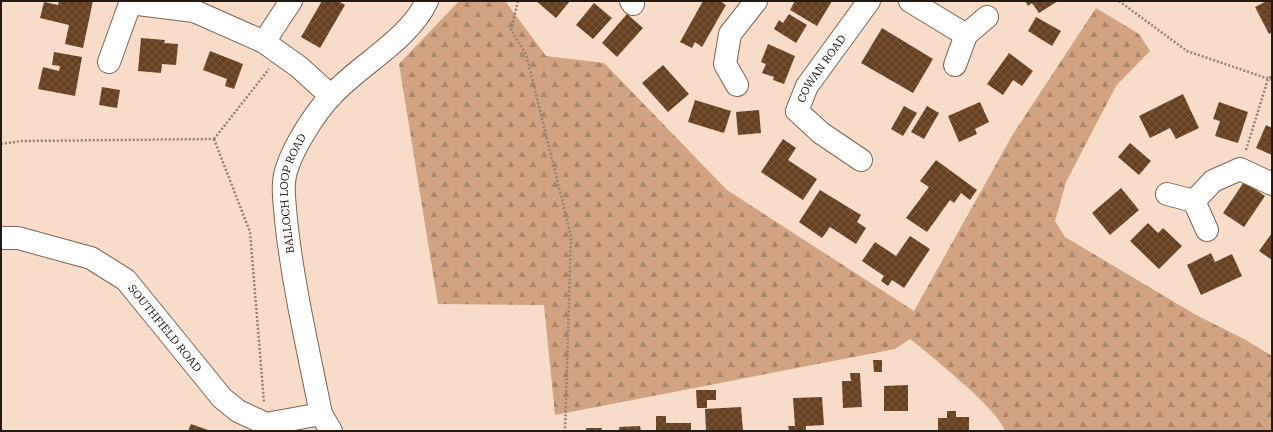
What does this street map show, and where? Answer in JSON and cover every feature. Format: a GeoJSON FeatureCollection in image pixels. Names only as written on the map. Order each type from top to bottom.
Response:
{"type":"FeatureCollection","features":[{"type":"Feature","properties":{"kind":"street"},"geometry":{"type":"LineString","coordinates":[[272,48],[291,1]]}},
{"type":"Feature","properties":{"kind":"street","name":"BALLOCH LOOP ROAD"},"geometry":{"type":"LineString","coordinates":[[326,422],[290,258],[284,197],[286,170],[298,143],[331,96],[380,54],[421,15],[427,1]]}},
{"type":"Feature","properties":{"kind":"street"},"geometry":{"type":"LineString","coordinates":[[737,85],[725,64],[730,34],[756,1]]}},
{"type":"Feature","properties":{"kind":"street","name":"COWAN ROAD"},"geometry":{"type":"LineString","coordinates":[[860,160],[821,133],[796,111],[808,86],[869,1]]}},
{"type":"Feature","properties":{"kind":"street"},"geometry":{"type":"LineString","coordinates":[[910,1],[966,35]]}},
{"type":"Feature","properties":{"kind":"street"},"geometry":{"type":"LineString","coordinates":[[109,62],[130,2],[194,11],[272,48],[331,96]]}},
{"type":"Feature","properties":{"kind":"street"},"geometry":{"type":"LineString","coordinates":[[955,65],[966,35],[987,17]]}},
{"type":"Feature","properties":{"kind":"street"},"geometry":{"type":"LineString","coordinates":[[1194,201],[1213,181],[1240,169],[1272,184]]}},
{"type":"Feature","properties":{"kind":"street"},"geometry":{"type":"LineString","coordinates":[[1167,194],[1194,201]]}},
{"type":"Feature","properties":{"kind":"street"},"geometry":{"type":"LineString","coordinates":[[1194,201],[1207,230]]}},
{"type":"Feature","properties":{"kind":"street","name":"SOUTHFIELD ROAD"},"geometry":{"type":"LineString","coordinates":[[1,238],[18,238],[91,258],[126,280],[222,398],[238,411],[264,427]]}},
{"type":"Feature","properties":{"kind":"street"},"geometry":{"type":"LineString","coordinates":[[264,427],[326,422]]}},
{"type":"Feature","properties":{"kind":"path"},"geometry":{"type":"LineString","coordinates":[[518,1],[511,30],[526,54],[571,236],[565,431]]}},
{"type":"Feature","properties":{"kind":"path"},"geometry":{"type":"LineString","coordinates":[[1120,1],[1187,51],[1272,80]]}},
{"type":"Feature","properties":{"kind":"path"},"geometry":{"type":"LineString","coordinates":[[214,139],[272,48]]}},
{"type":"Feature","properties":{"kind":"path"},"geometry":{"type":"LineString","coordinates":[[1240,169],[1268,79],[1272,75]]}},
{"type":"Feature","properties":{"kind":"path"},"geometry":{"type":"LineString","coordinates":[[1,144],[22,141],[214,139]]}},
{"type":"Feature","properties":{"kind":"path"},"geometry":{"type":"LineString","coordinates":[[214,139],[250,232],[264,427]]}},
{"type":"Feature","properties":{"kind":"green space"},"geometry":{"type":"Polygon","coordinates":[[[459,1],[505,1],[546,56],[604,63],[727,190],[914,311],[1013,134],[1096,8],[1139,34],[1150,51],[1116,86],[1066,182],[1055,221],[1065,237],[1196,315],[1246,340],[1272,356],[1272,431],[1005,431],[991,410],[978,397],[910,339],[895,349],[555,415],[544,305],[438,304],[399,64],[459,1]]]}},
{"type":"Feature","properties":{"kind":"building"},"geometry":{"type":"Polygon","coordinates":[[[59,1],[93,1],[83,48],[65,44],[69,25],[40,18],[44,2],[58,5],[59,1]]]}},
{"type":"Feature","properties":{"kind":"building"},"geometry":{"type":"Polygon","coordinates":[[[322,1],[338,1],[345,5],[320,48],[301,37],[322,1]]]}},
{"type":"Feature","properties":{"kind":"building"},"geometry":{"type":"Polygon","coordinates":[[[536,1],[570,1],[556,18],[536,1]]]}},
{"type":"Feature","properties":{"kind":"building"},"geometry":{"type":"Polygon","coordinates":[[[703,1],[720,1],[726,5],[702,47],[695,42],[692,48],[680,42],[703,1]]]}},
{"type":"Feature","properties":{"kind":"building"},"geometry":{"type":"Polygon","coordinates":[[[795,1],[832,1],[817,26],[790,10],[795,1]]]}},
{"type":"Feature","properties":{"kind":"building"},"geometry":{"type":"Polygon","coordinates":[[[1025,1],[1058,1],[1039,13],[1032,3],[1028,6],[1025,1]]]}},
{"type":"Feature","properties":{"kind":"building"},"geometry":{"type":"Polygon","coordinates":[[[1267,1],[1272,1],[1272,32],[1269,34],[1255,7],[1267,1]]]}},
{"type":"Feature","properties":{"kind":"building"},"geometry":{"type":"Polygon","coordinates":[[[594,3],[612,18],[593,39],[576,25],[594,3]]]}},
{"type":"Feature","properties":{"kind":"building"},"geometry":{"type":"Polygon","coordinates":[[[627,14],[643,28],[617,57],[602,43],[627,14]]]}},
{"type":"Feature","properties":{"kind":"building"},"geometry":{"type":"Polygon","coordinates":[[[789,14],[807,25],[796,43],[774,29],[779,20],[783,23],[789,14]]]}},
{"type":"Feature","properties":{"kind":"building"},"geometry":{"type":"Polygon","coordinates":[[[1036,17],[1061,31],[1052,46],[1028,31],[1036,17]]]}},
{"type":"Feature","properties":{"kind":"building"},"geometry":{"type":"Polygon","coordinates":[[[882,28],[933,59],[913,93],[861,63],[882,28]]]}},
{"type":"Feature","properties":{"kind":"building"},"geometry":{"type":"Polygon","coordinates":[[[141,38],[165,40],[164,43],[178,44],[176,65],[162,64],[161,73],[138,71],[141,38]]]}},
{"type":"Feature","properties":{"kind":"building"},"geometry":{"type":"Polygon","coordinates":[[[768,44],[795,56],[784,84],[773,80],[774,77],[762,73],[766,64],[761,62],[768,44]]]}},
{"type":"Feature","properties":{"kind":"building"},"geometry":{"type":"Polygon","coordinates":[[[210,51],[243,64],[234,89],[225,86],[227,79],[203,70],[210,51]]]}},
{"type":"Feature","properties":{"kind":"building"},"geometry":{"type":"Polygon","coordinates":[[[54,52],[82,57],[75,96],[38,89],[43,67],[59,71],[60,66],[52,65],[54,52]]]}},
{"type":"Feature","properties":{"kind":"building"},"geometry":{"type":"Polygon","coordinates":[[[1009,53],[1033,71],[1022,86],[1013,80],[1003,95],[987,84],[1009,53]]]}},
{"type":"Feature","properties":{"kind":"building"},"geometry":{"type":"Polygon","coordinates":[[[663,65],[689,94],[668,112],[642,83],[663,65]]]}},
{"type":"Feature","properties":{"kind":"building"},"geometry":{"type":"Polygon","coordinates":[[[102,87],[120,90],[117,108],[99,105],[102,87]]]}},
{"type":"Feature","properties":{"kind":"building"},"geometry":{"type":"Polygon","coordinates":[[[1183,94],[1199,128],[1176,139],[1170,128],[1150,138],[1139,116],[1183,94]]]}},
{"type":"Feature","properties":{"kind":"building"},"geometry":{"type":"Polygon","coordinates":[[[695,100],[731,111],[724,133],[688,122],[695,100]]]}},
{"type":"Feature","properties":{"kind":"building"},"geometry":{"type":"Polygon","coordinates":[[[980,102],[989,122],[975,129],[977,134],[959,142],[948,116],[980,102]]]}},
{"type":"Feature","properties":{"kind":"building"},"geometry":{"type":"Polygon","coordinates":[[[1219,102],[1248,112],[1238,143],[1215,136],[1220,121],[1213,119],[1219,102]]]}},
{"type":"Feature","properties":{"kind":"building"},"geometry":{"type":"Polygon","coordinates":[[[904,106],[917,113],[903,136],[891,129],[904,106]]]}},
{"type":"Feature","properties":{"kind":"building"},"geometry":{"type":"Polygon","coordinates":[[[927,106],[939,113],[924,139],[911,132],[927,106]]]}},
{"type":"Feature","properties":{"kind":"building"},"geometry":{"type":"Polygon","coordinates":[[[759,110],[761,133],[738,135],[736,112],[759,110]]]}},
{"type":"Feature","properties":{"kind":"building"},"geometry":{"type":"Polygon","coordinates":[[[1266,125],[1272,128],[1272,155],[1256,148],[1266,125]]]}},
{"type":"Feature","properties":{"kind":"building"},"geometry":{"type":"Polygon","coordinates":[[[783,139],[796,148],[788,160],[817,179],[803,200],[761,172],[783,139]]]}},
{"type":"Feature","properties":{"kind":"building"},"geometry":{"type":"Polygon","coordinates":[[[1130,143],[1151,161],[1139,175],[1118,157],[1130,143]]]}},
{"type":"Feature","properties":{"kind":"building"},"geometry":{"type":"Polygon","coordinates":[[[936,160],[977,190],[970,200],[961,193],[954,203],[950,200],[927,232],[906,218],[929,187],[920,181],[936,160]]]}},
{"type":"Feature","properties":{"kind":"building"},"geometry":{"type":"Polygon","coordinates":[[[1244,182],[1265,196],[1244,227],[1223,213],[1244,182]]]}},
{"type":"Feature","properties":{"kind":"building"},"geometry":{"type":"Polygon","coordinates":[[[1121,188],[1139,210],[1110,235],[1092,213],[1121,188]]]}},
{"type":"Feature","properties":{"kind":"building"},"geometry":{"type":"Polygon","coordinates":[[[820,190],[861,215],[857,222],[866,228],[856,244],[830,227],[822,238],[799,222],[820,190]]]}},
{"type":"Feature","properties":{"kind":"building"},"geometry":{"type":"Polygon","coordinates":[[[1148,223],[1158,233],[1163,228],[1182,246],[1159,269],[1130,241],[1148,223]]]}},
{"type":"Feature","properties":{"kind":"building"},"geometry":{"type":"Polygon","coordinates":[[[1272,233],[1272,260],[1259,251],[1272,233]]]}},
{"type":"Feature","properties":{"kind":"building"},"geometry":{"type":"Polygon","coordinates":[[[910,236],[930,249],[904,288],[892,280],[888,286],[881,281],[884,276],[862,261],[875,242],[896,256],[910,236]]]}},
{"type":"Feature","properties":{"kind":"building"},"geometry":{"type":"Polygon","coordinates":[[[1211,253],[1215,262],[1232,254],[1242,276],[1201,295],[1187,265],[1211,253]]]}},
{"type":"Feature","properties":{"kind":"building"},"geometry":{"type":"Polygon","coordinates":[[[873,360],[882,360],[882,372],[874,372],[873,360]]]}},
{"type":"Feature","properties":{"kind":"building"},"geometry":{"type":"Polygon","coordinates":[[[850,373],[860,373],[862,407],[843,408],[842,381],[851,381],[850,373]]]}},
{"type":"Feature","properties":{"kind":"building"},"geometry":{"type":"Polygon","coordinates":[[[908,385],[908,411],[884,411],[884,386],[908,385]]]}},
{"type":"Feature","properties":{"kind":"building"},"geometry":{"type":"Polygon","coordinates":[[[696,390],[716,390],[716,400],[707,400],[707,408],[697,408],[696,390]]]}},
{"type":"Feature","properties":{"kind":"building"},"geometry":{"type":"Polygon","coordinates":[[[822,397],[824,425],[806,426],[806,431],[789,431],[788,426],[795,426],[793,398],[822,397]]]}},
{"type":"Feature","properties":{"kind":"building"},"geometry":{"type":"Polygon","coordinates":[[[741,407],[743,431],[706,431],[705,409],[741,407]]]}},
{"type":"Feature","properties":{"kind":"building"},"geometry":{"type":"Polygon","coordinates":[[[947,411],[956,411],[956,417],[969,417],[969,431],[938,431],[938,418],[947,418],[947,411]]]}},
{"type":"Feature","properties":{"kind":"building"},"geometry":{"type":"Polygon","coordinates":[[[656,416],[666,416],[666,423],[691,423],[691,431],[656,431],[656,416]]]}},
{"type":"Feature","properties":{"kind":"building"},"geometry":{"type":"Polygon","coordinates":[[[191,424],[211,431],[188,431],[191,424]]]}},
{"type":"Feature","properties":{"kind":"building"},"geometry":{"type":"Polygon","coordinates":[[[640,426],[641,431],[619,431],[619,427],[640,426]]]}},
{"type":"Feature","properties":{"kind":"building"},"geometry":{"type":"Polygon","coordinates":[[[586,428],[602,428],[601,431],[586,431],[586,428]]]}}]}
